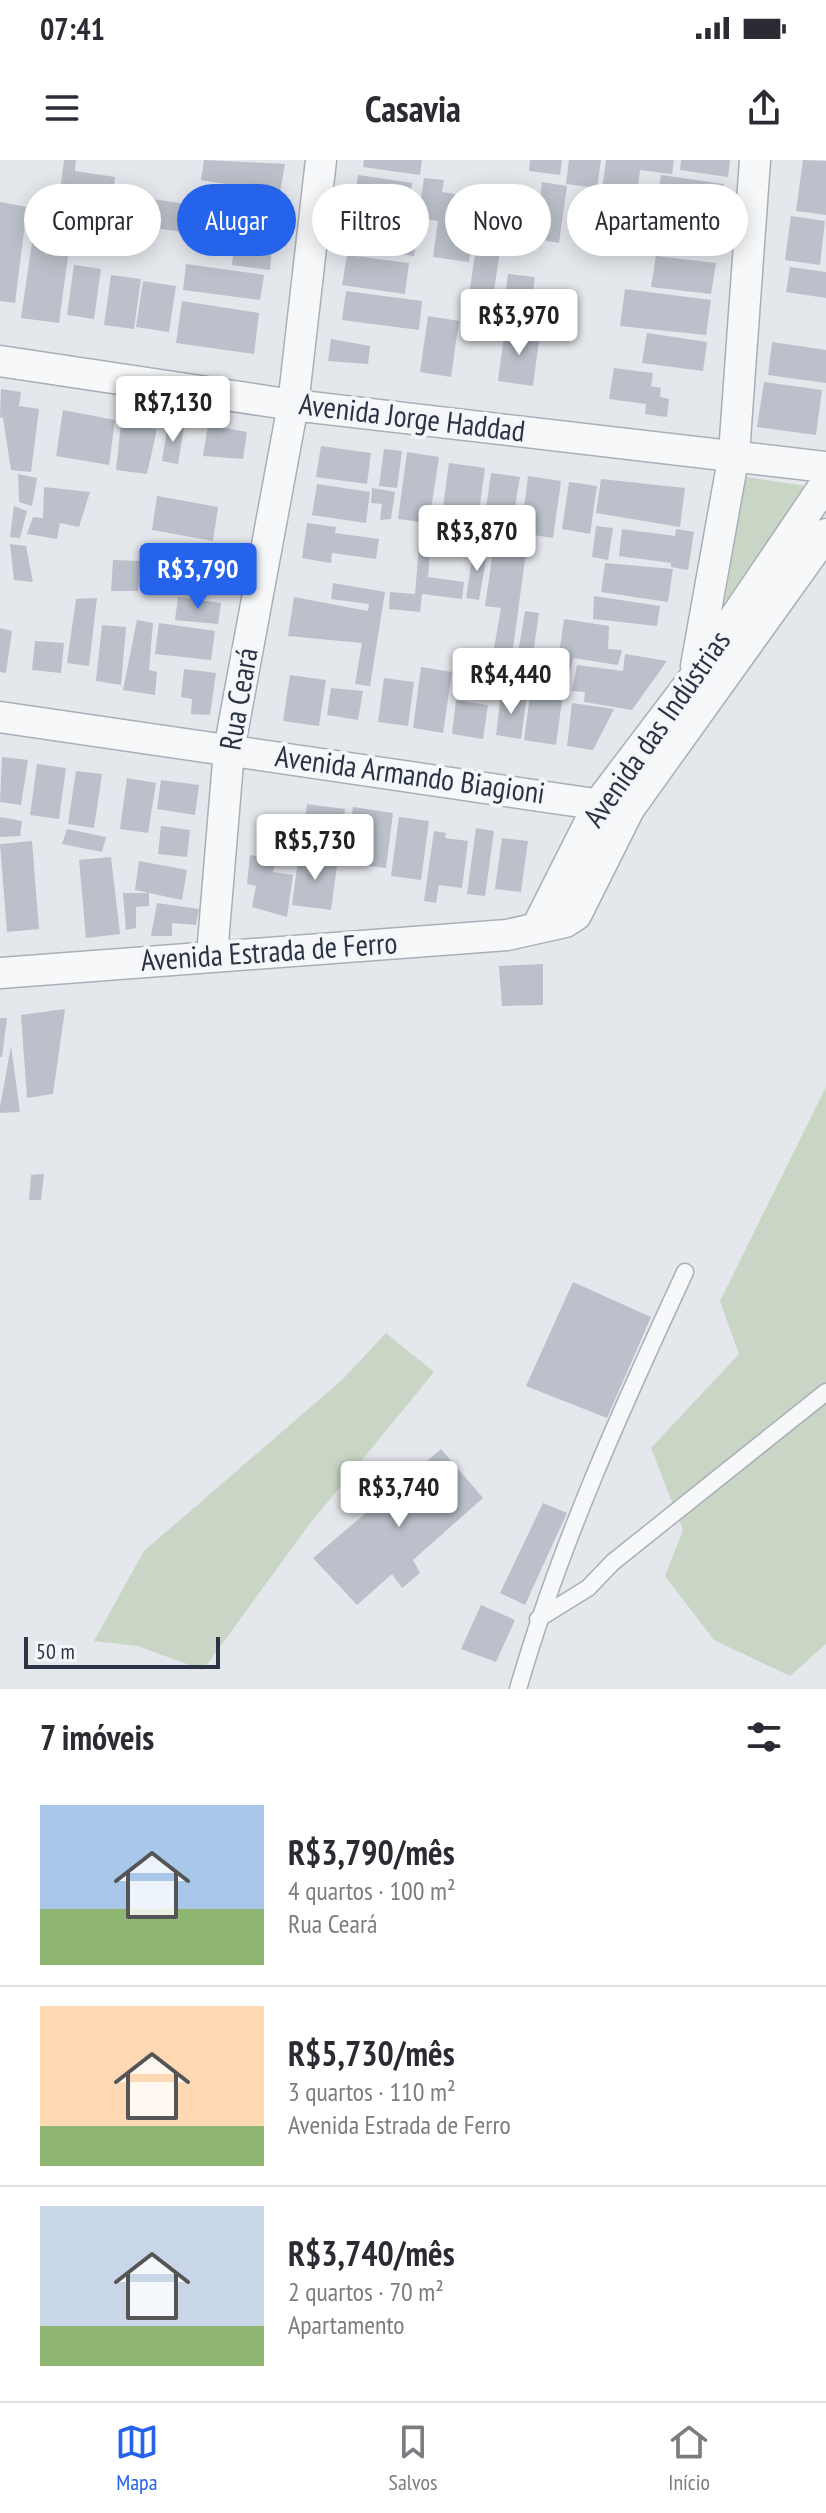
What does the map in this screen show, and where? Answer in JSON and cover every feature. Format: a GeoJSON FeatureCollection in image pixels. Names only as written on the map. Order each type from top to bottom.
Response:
{"type":"FeatureCollection","features":[{"type":"Feature","properties":{"kind":"street","name":"Rua Ceará"},"geometry":{"type":"LineString","coordinates":[[212,955],[229,750],[293,405],[321,160]]}},
{"type":"Feature","properties":{"kind":"street"},"geometry":{"type":"LineString","coordinates":[[694,678],[734,454],[755,160]]}},
{"type":"Feature","properties":{"kind":"street","name":"Avenida Jorge Haddad"},"geometry":{"type":"LineString","coordinates":[[0,361],[293,405],[826,467]]}},
{"type":"Feature","properties":{"kind":"street","name":"Avenida das Indústrias"},"geometry":{"type":"LineString","coordinates":[[537,927],[694,678],[826,483]]}},
{"type":"Feature","properties":{"kind":"street","name":"Avenida das Indústrias"},"geometry":{"type":"LineString","coordinates":[[615,805],[826,534]]}},
{"type":"Feature","properties":{"kind":"street","name":"Avenida Armando Biagioni"},"geometry":{"type":"LineString","coordinates":[[0,717],[615,805]]}},
{"type":"Feature","properties":{"kind":"street","name":"Avenida Estrada de Ferro"},"geometry":{"type":"LineString","coordinates":[[0,973],[507,935],[537,927]]}},
{"type":"Feature","properties":{"kind":"lane"},"geometry":{"type":"LineString","coordinates":[[518,1689],[538,1619],[601,1452],[685,1272]]}},
{"type":"Feature","properties":{"kind":"lane"},"geometry":{"type":"LineString","coordinates":[[538,1619],[588,1588],[613,1562],[826,1392]]}},
{"type":"Feature","properties":{"kind":"green space"},"geometry":{"type":"Polygon","coordinates":[[[746,477],[806,486],[724,605],[746,477]]]}},
{"type":"Feature","properties":{"kind":"green space"},"geometry":{"type":"Polygon","coordinates":[[[826,1087],[826,1644],[790,1676],[714,1640],[665,1576],[683,1530],[651,1448],[739,1354],[720,1301],[826,1087]]]}},
{"type":"Feature","properties":{"kind":"green space"},"geometry":{"type":"Polygon","coordinates":[[[386,1333],[434,1372],[308,1526],[203,1670],[138,1646],[94,1641],[144,1551],[342,1380],[386,1333]]]}},
{"type":"Feature","properties":{"kind":"building"},"geometry":{"type":"Polygon","coordinates":[[[64,160],[76,160],[75,171],[115,177],[114,184],[61,184],[64,160]]]}},
{"type":"Feature","properties":{"kind":"building"},"geometry":{"type":"Polygon","coordinates":[[[204,160],[285,164],[282,184],[225,184],[201,180],[204,160]]]}},
{"type":"Feature","properties":{"kind":"building"},"geometry":{"type":"Polygon","coordinates":[[[364,160],[422,160],[420,175],[363,167],[364,160]]]}},
{"type":"Feature","properties":{"kind":"building"},"geometry":{"type":"Polygon","coordinates":[[[530,160],[562,160],[560,175],[529,171],[530,160]]]}},
{"type":"Feature","properties":{"kind":"building"},"geometry":{"type":"Polygon","coordinates":[[[569,160],[601,160],[598,184],[566,184],[569,160]]]}},
{"type":"Feature","properties":{"kind":"building"},"geometry":{"type":"Polygon","coordinates":[[[606,160],[674,160],[672,174],[640,170],[638,184],[603,184],[606,160]]]}},
{"type":"Feature","properties":{"kind":"building"},"geometry":{"type":"Polygon","coordinates":[[[681,160],[730,160],[728,177],[680,170],[681,160]]]}},
{"type":"Feature","properties":{"kind":"building"},"geometry":{"type":"Polygon","coordinates":[[[803,160],[826,161],[826,215],[796,211],[803,160]]]}},
{"type":"Feature","properties":{"kind":"building"},"geometry":{"type":"Polygon","coordinates":[[[358,175],[412,183],[412,184],[357,184],[358,175]]]}},
{"type":"Feature","properties":{"kind":"building"},"geometry":{"type":"Polygon","coordinates":[[[661,175],[724,184],[660,184],[661,175]]]}},
{"type":"Feature","properties":{"kind":"building"},"geometry":{"type":"Polygon","coordinates":[[[424,178],[444,180],[445,256],[470,256],[469,262],[433,257],[438,221],[429,220],[429,184],[423,184],[424,178]]]}},
{"type":"Feature","properties":{"kind":"building"},"geometry":{"type":"Polygon","coordinates":[[[542,182],[567,186],[559,243],[551,242],[551,184],[542,182]]]}},
{"type":"Feature","properties":{"kind":"building"},"geometry":{"type":"Polygon","coordinates":[[[161,200],[177,203],[177,231],[161,229],[161,200]]]}},
{"type":"Feature","properties":{"kind":"building"},"geometry":{"type":"Polygon","coordinates":[[[0,202],[24,206],[24,231],[15,303],[0,301],[0,202]]]}},
{"type":"Feature","properties":{"kind":"building"},"geometry":{"type":"Polygon","coordinates":[[[791,216],[825,221],[820,265],[785,260],[791,216]]]}},
{"type":"Feature","properties":{"kind":"building"},"geometry":{"type":"Polygon","coordinates":[[[30,256],[68,256],[59,323],[21,318],[30,256]]]}},
{"type":"Feature","properties":{"kind":"building"},"geometry":{"type":"Polygon","coordinates":[[[233,256],[271,256],[270,270],[232,265],[233,256]]]}},
{"type":"Feature","properties":{"kind":"building"},"geometry":{"type":"Polygon","coordinates":[[[347,256],[409,263],[405,294],[342,285],[347,256]]]}},
{"type":"Feature","properties":{"kind":"building"},"geometry":{"type":"Polygon","coordinates":[[[475,256],[499,256],[489,326],[465,323],[475,256]]]}},
{"type":"Feature","properties":{"kind":"building"},"geometry":{"type":"Polygon","coordinates":[[[656,256],[716,263],[711,294],[651,287],[656,256]]]}},
{"type":"Feature","properties":{"kind":"building"},"geometry":{"type":"Polygon","coordinates":[[[186,264],[264,275],[260,300],[183,290],[186,264]]]}},
{"type":"Feature","properties":{"kind":"building"},"geometry":{"type":"Polygon","coordinates":[[[74,265],[101,269],[94,319],[67,315],[74,265]]]}},
{"type":"Feature","properties":{"kind":"building"},"geometry":{"type":"Polygon","coordinates":[[[790,267],[826,272],[826,298],[786,292],[790,267]]]}},
{"type":"Feature","properties":{"kind":"building"},"geometry":{"type":"Polygon","coordinates":[[[508,274],[535,277],[528,329],[501,325],[508,274]]]}},
{"type":"Feature","properties":{"kind":"building"},"geometry":{"type":"Polygon","coordinates":[[[111,275],[141,279],[134,329],[104,325],[111,275]]]}},
{"type":"Feature","properties":{"kind":"building"},"geometry":{"type":"Polygon","coordinates":[[[143,281],[176,286],[169,332],[136,327],[143,281]]]}},
{"type":"Feature","properties":{"kind":"building"},"geometry":{"type":"Polygon","coordinates":[[[625,289],[711,300],[706,335],[620,326],[625,289]]]}},
{"type":"Feature","properties":{"kind":"building"},"geometry":{"type":"Polygon","coordinates":[[[346,291],[422,301],[419,330],[342,320],[346,291]]]}},
{"type":"Feature","properties":{"kind":"building"},"geometry":{"type":"Polygon","coordinates":[[[182,301],[259,313],[254,354],[176,343],[182,301]]]}},
{"type":"Feature","properties":{"kind":"building"},"geometry":{"type":"Polygon","coordinates":[[[428,316],[459,321],[451,377],[420,372],[428,316]]]}},
{"type":"Feature","properties":{"kind":"building"},"geometry":{"type":"Polygon","coordinates":[[[505,328],[540,333],[533,386],[498,381],[505,328]]]}},
{"type":"Feature","properties":{"kind":"building"},"geometry":{"type":"Polygon","coordinates":[[[647,333],[707,342],[703,371],[642,363],[647,333]]]}},
{"type":"Feature","properties":{"kind":"building"},"geometry":{"type":"Polygon","coordinates":[[[331,339],[370,346],[368,364],[328,361],[331,339]]]}},
{"type":"Feature","properties":{"kind":"building"},"geometry":{"type":"Polygon","coordinates":[[[772,342],[826,350],[826,383],[768,375],[772,342]]]}},
{"type":"Feature","properties":{"kind":"building"},"geometry":{"type":"Polygon","coordinates":[[[614,368],[653,373],[651,386],[661,388],[660,397],[669,399],[667,417],[645,414],[646,404],[609,399],[614,368]]]}},
{"type":"Feature","properties":{"kind":"building"},"geometry":{"type":"Polygon","coordinates":[[[764,382],[822,390],[816,435],[757,427],[764,382]]]}},
{"type":"Feature","properties":{"kind":"building"},"geometry":{"type":"Polygon","coordinates":[[[1,389],[21,392],[19,406],[39,409],[31,472],[11,470],[3,418],[0,417],[1,389]]]}},
{"type":"Feature","properties":{"kind":"building"},"geometry":{"type":"Polygon","coordinates":[[[63,410],[115,420],[109,465],[56,456],[63,410]]]}},
{"type":"Feature","properties":{"kind":"building"},"geometry":{"type":"Polygon","coordinates":[[[121,423],[157,429],[147,474],[116,470],[121,423]]]}},
{"type":"Feature","properties":{"kind":"building"},"geometry":{"type":"Polygon","coordinates":[[[168,423],[184,426],[178,464],[162,461],[168,423]]]}},
{"type":"Feature","properties":{"kind":"building"},"geometry":{"type":"Polygon","coordinates":[[[208,425],[247,432],[243,459],[203,456],[208,425]]]}},
{"type":"Feature","properties":{"kind":"building"},"geometry":{"type":"Polygon","coordinates":[[[321,446],[371,453],[367,484],[316,477],[321,446]]]}},
{"type":"Feature","properties":{"kind":"building"},"geometry":{"type":"Polygon","coordinates":[[[384,449],[402,451],[397,488],[379,486],[384,449]]]}},
{"type":"Feature","properties":{"kind":"building"},"geometry":{"type":"Polygon","coordinates":[[[407,452],[439,457],[429,523],[398,519],[407,452]]]}},
{"type":"Feature","properties":{"kind":"building"},"geometry":{"type":"Polygon","coordinates":[[[449,463],[485,468],[476,534],[440,529],[449,463]]]}},
{"type":"Feature","properties":{"kind":"building"},"geometry":{"type":"Polygon","coordinates":[[[491,473],[520,477],[509,542],[527,544],[512,656],[493,654],[501,608],[485,606],[498,517],[485,516],[491,473]]]}},
{"type":"Feature","properties":{"kind":"building"},"geometry":{"type":"Polygon","coordinates":[[[18,474],[37,478],[32,506],[19,502],[18,474]]]}},
{"type":"Feature","properties":{"kind":"building"},"geometry":{"type":"Polygon","coordinates":[[[528,476],[561,481],[553,538],[521,533],[528,476]]]}},
{"type":"Feature","properties":{"kind":"building"},"geometry":{"type":"Polygon","coordinates":[[[601,479],[685,488],[680,527],[596,513],[601,479]]]}},
{"type":"Feature","properties":{"kind":"building"},"geometry":{"type":"Polygon","coordinates":[[[569,482],[597,486],[590,534],[562,529],[569,482]]]}},
{"type":"Feature","properties":{"kind":"building"},"geometry":{"type":"Polygon","coordinates":[[[317,484],[370,492],[366,523],[312,515],[317,484]]]}},
{"type":"Feature","properties":{"kind":"building"},"geometry":{"type":"Polygon","coordinates":[[[44,487],[90,492],[79,527],[60,523],[57,539],[27,534],[33,517],[43,518],[44,487]]]}},
{"type":"Feature","properties":{"kind":"building"},"geometry":{"type":"Polygon","coordinates":[[[372,488],[395,492],[391,519],[380,520],[382,504],[371,503],[372,488]]]}},
{"type":"Feature","properties":{"kind":"building"},"geometry":{"type":"Polygon","coordinates":[[[157,496],[218,507],[213,541],[152,530],[157,496]]]}},
{"type":"Feature","properties":{"kind":"building"},"geometry":{"type":"Polygon","coordinates":[[[14,506],[27,511],[20,538],[10,537],[14,506]]]}},
{"type":"Feature","properties":{"kind":"building"},"geometry":{"type":"Polygon","coordinates":[[[307,523],[336,527],[335,533],[379,539],[376,559],[332,553],[331,563],[302,558],[307,523]]]}},
{"type":"Feature","properties":{"kind":"building"},"geometry":{"type":"Polygon","coordinates":[[[596,526],[613,528],[608,560],[592,557],[596,526]]]}},
{"type":"Feature","properties":{"kind":"building"},"geometry":{"type":"Polygon","coordinates":[[[622,529],[675,536],[676,529],[694,532],[688,570],[671,567],[671,563],[619,556],[622,529]]]}},
{"type":"Feature","properties":{"kind":"building"},"geometry":{"type":"Polygon","coordinates":[[[420,533],[431,535],[428,577],[464,582],[462,599],[422,594],[420,612],[389,609],[390,592],[415,594],[420,533]]]}},
{"type":"Feature","properties":{"kind":"building"},"geometry":{"type":"Polygon","coordinates":[[[10,544],[26,546],[33,582],[14,580],[10,544]]]}},
{"type":"Feature","properties":{"kind":"building"},"geometry":{"type":"Polygon","coordinates":[[[474,546],[488,548],[479,600],[466,598],[474,546]]]}},
{"type":"Feature","properties":{"kind":"building"},"geometry":{"type":"Polygon","coordinates":[[[181,555],[200,556],[196,580],[176,580],[181,555]]]}},
{"type":"Feature","properties":{"kind":"building"},"geometry":{"type":"Polygon","coordinates":[[[204,557],[230,560],[223,590],[198,586],[204,557]]]}},
{"type":"Feature","properties":{"kind":"building"},"geometry":{"type":"Polygon","coordinates":[[[113,560],[140,561],[138,591],[111,591],[113,560]]]}},
{"type":"Feature","properties":{"kind":"building"},"geometry":{"type":"Polygon","coordinates":[[[605,563],[673,569],[668,602],[601,592],[605,563]]]}},
{"type":"Feature","properties":{"kind":"building"},"geometry":{"type":"Polygon","coordinates":[[[333,583],[385,592],[370,686],[355,684],[362,643],[288,636],[294,597],[368,611],[369,604],[331,599],[333,583]]]}},
{"type":"Feature","properties":{"kind":"building"},"geometry":{"type":"Polygon","coordinates":[[[594,596],[660,606],[657,626],[593,619],[594,596]]]}},
{"type":"Feature","properties":{"kind":"building"},"geometry":{"type":"Polygon","coordinates":[[[178,597],[221,603],[218,624],[175,620],[178,597]]]}},
{"type":"Feature","properties":{"kind":"building"},"geometry":{"type":"Polygon","coordinates":[[[97,598],[89,666],[67,663],[76,599],[97,598]]]}},
{"type":"Feature","properties":{"kind":"building"},"geometry":{"type":"Polygon","coordinates":[[[525,611],[539,613],[533,654],[518,653],[525,611]]]}},
{"type":"Feature","properties":{"kind":"building"},"geometry":{"type":"Polygon","coordinates":[[[564,619],[609,626],[608,649],[622,650],[618,665],[573,658],[570,670],[557,669],[564,619]]]}},
{"type":"Feature","properties":{"kind":"building"},"geometry":{"type":"Polygon","coordinates":[[[137,620],[153,623],[149,670],[157,672],[155,695],[123,690],[137,620]]]}},
{"type":"Feature","properties":{"kind":"building"},"geometry":{"type":"Polygon","coordinates":[[[159,623],[215,631],[211,660],[155,654],[159,623]]]}},
{"type":"Feature","properties":{"kind":"building"},"geometry":{"type":"Polygon","coordinates":[[[102,625],[126,627],[121,685],[96,681],[102,625]]]}},
{"type":"Feature","properties":{"kind":"building"},"geometry":{"type":"Polygon","coordinates":[[[0,628],[12,631],[6,673],[0,672],[0,628]]]}},
{"type":"Feature","properties":{"kind":"building"},"geometry":{"type":"Polygon","coordinates":[[[35,641],[64,643],[61,673],[32,670],[35,641]]]}},
{"type":"Feature","properties":{"kind":"building"},"geometry":{"type":"Polygon","coordinates":[[[625,654],[667,661],[632,710],[584,702],[585,692],[572,691],[577,665],[623,671],[625,654]]]}},
{"type":"Feature","properties":{"kind":"building"},"geometry":{"type":"Polygon","coordinates":[[[421,667],[452,672],[443,733],[413,728],[421,667]]]}},
{"type":"Feature","properties":{"kind":"building"},"geometry":{"type":"Polygon","coordinates":[[[184,669],[216,673],[210,715],[191,714],[192,699],[181,697],[184,669]]]}},
{"type":"Feature","properties":{"kind":"building"},"geometry":{"type":"Polygon","coordinates":[[[290,675],[326,680],[319,726],[283,721],[290,675]]]}},
{"type":"Feature","properties":{"kind":"building"},"geometry":{"type":"Polygon","coordinates":[[[384,678],[414,682],[408,726],[378,722],[384,678]]]}},
{"type":"Feature","properties":{"kind":"building"},"geometry":{"type":"Polygon","coordinates":[[[331,688],[363,691],[358,720],[327,715],[331,688]]]}},
{"type":"Feature","properties":{"kind":"building"},"geometry":{"type":"Polygon","coordinates":[[[531,688],[563,693],[556,745],[524,740],[531,688]]]}},
{"type":"Feature","properties":{"kind":"building"},"geometry":{"type":"Polygon","coordinates":[[[501,693],[527,696],[521,739],[496,735],[501,693]]]}},
{"type":"Feature","properties":{"kind":"building"},"geometry":{"type":"Polygon","coordinates":[[[456,700],[488,705],[483,739],[452,734],[456,700]]]}},
{"type":"Feature","properties":{"kind":"building"},"geometry":{"type":"Polygon","coordinates":[[[572,703],[614,709],[593,750],[567,746],[572,703]]]}},
{"type":"Feature","properties":{"kind":"building"},"geometry":{"type":"Polygon","coordinates":[[[2,757],[28,760],[21,805],[0,802],[2,757]]]}},
{"type":"Feature","properties":{"kind":"building"},"geometry":{"type":"Polygon","coordinates":[[[37,764],[66,768],[59,819],[30,815],[37,764]]]}},
{"type":"Feature","properties":{"kind":"building"},"geometry":{"type":"Polygon","coordinates":[[[76,771],[102,774],[94,828],[68,824],[76,771]]]}},
{"type":"Feature","properties":{"kind":"building"},"geometry":{"type":"Polygon","coordinates":[[[127,778],[156,783],[148,833],[120,829],[127,778]]]}},
{"type":"Feature","properties":{"kind":"building"},"geometry":{"type":"Polygon","coordinates":[[[161,780],[199,785],[195,815],[157,809],[161,780]]]}},
{"type":"Feature","properties":{"kind":"building"},"geometry":{"type":"Polygon","coordinates":[[[307,804],[345,809],[343,833],[332,831],[330,848],[301,844],[307,804]]]}},
{"type":"Feature","properties":{"kind":"building"},"geometry":{"type":"Polygon","coordinates":[[[353,807],[393,813],[386,868],[345,863],[353,807]]]}},
{"type":"Feature","properties":{"kind":"building"},"geometry":{"type":"Polygon","coordinates":[[[0,817],[22,821],[20,836],[0,837],[0,817]]]}},
{"type":"Feature","properties":{"kind":"building"},"geometry":{"type":"Polygon","coordinates":[[[399,817],[429,821],[421,880],[391,876],[399,817]]]}},
{"type":"Feature","properties":{"kind":"building"},"geometry":{"type":"Polygon","coordinates":[[[161,826],[190,830],[187,857],[158,854],[161,826]]]}},
{"type":"Feature","properties":{"kind":"building"},"geometry":{"type":"Polygon","coordinates":[[[267,827],[297,832],[294,855],[264,850],[267,827]]]}},
{"type":"Feature","properties":{"kind":"building"},"geometry":{"type":"Polygon","coordinates":[[[476,828],[494,831],[485,896],[467,894],[476,828]]]}},
{"type":"Feature","properties":{"kind":"building"},"geometry":{"type":"Polygon","coordinates":[[[67,829],[106,837],[102,852],[62,844],[67,829]]]}},
{"type":"Feature","properties":{"kind":"building"},"geometry":{"type":"Polygon","coordinates":[[[434,831],[446,833],[445,838],[468,841],[462,888],[439,885],[436,903],[424,901],[434,831]]]}},
{"type":"Feature","properties":{"kind":"building"},"geometry":{"type":"Polygon","coordinates":[[[502,838],[528,841],[521,892],[495,889],[502,838]]]}},
{"type":"Feature","properties":{"kind":"building"},"geometry":{"type":"Polygon","coordinates":[[[32,841],[39,929],[7,932],[0,844],[32,841]]]}},
{"type":"Feature","properties":{"kind":"building"},"geometry":{"type":"Polygon","coordinates":[[[299,853],[338,858],[331,910],[292,905],[299,853]]]}},
{"type":"Feature","properties":{"kind":"building"},"geometry":{"type":"Polygon","coordinates":[[[250,855],[275,859],[273,872],[293,875],[287,917],[252,907],[256,886],[247,884],[250,855]]]}},
{"type":"Feature","properties":{"kind":"building"},"geometry":{"type":"Polygon","coordinates":[[[111,857],[120,934],[86,938],[79,860],[111,857]]]}},
{"type":"Feature","properties":{"kind":"building"},"geometry":{"type":"Polygon","coordinates":[[[139,861],[187,870],[182,900],[135,890],[139,861]]]}},
{"type":"Feature","properties":{"kind":"building"},"geometry":{"type":"Polygon","coordinates":[[[123,893],[149,893],[149,906],[136,907],[136,928],[126,930],[123,893]]]}},
{"type":"Feature","properties":{"kind":"building"},"geometry":{"type":"Polygon","coordinates":[[[157,903],[199,909],[196,925],[172,923],[172,936],[151,936],[157,903]]]}},
{"type":"Feature","properties":{"kind":"building"},"geometry":{"type":"Polygon","coordinates":[[[543,964],[543,1005],[502,1006],[499,966],[543,964]]]}},
{"type":"Feature","properties":{"kind":"building"},"geometry":{"type":"Polygon","coordinates":[[[65,1009],[53,1094],[27,1098],[21,1015],[65,1009]]]}},
{"type":"Feature","properties":{"kind":"building"},"geometry":{"type":"Polygon","coordinates":[[[0,1018],[7,1018],[2,1057],[0,1057],[0,1018]]]}},
{"type":"Feature","properties":{"kind":"building"},"geometry":{"type":"Polygon","coordinates":[[[11,1046],[20,1112],[0,1113],[0,1107],[11,1046]]]}},
{"type":"Feature","properties":{"kind":"building"},"geometry":{"type":"Polygon","coordinates":[[[44,1174],[41,1200],[29,1200],[31,1175],[44,1174]]]}},
{"type":"Feature","properties":{"kind":"building"},"geometry":{"type":"Polygon","coordinates":[[[573,1282],[651,1317],[607,1418],[526,1386],[573,1282]]]}},
{"type":"Feature","properties":{"kind":"building"},"geometry":{"type":"Polygon","coordinates":[[[441,1449],[483,1498],[413,1560],[420,1573],[402,1588],[392,1574],[357,1605],[313,1558],[441,1449]]]}},
{"type":"Feature","properties":{"kind":"building"},"geometry":{"type":"Polygon","coordinates":[[[543,1503],[567,1513],[525,1605],[500,1593],[543,1503]]]}},
{"type":"Feature","properties":{"kind":"building"},"geometry":{"type":"Polygon","coordinates":[[[481,1605],[515,1620],[496,1662],[461,1649],[481,1605]]]}}]}
